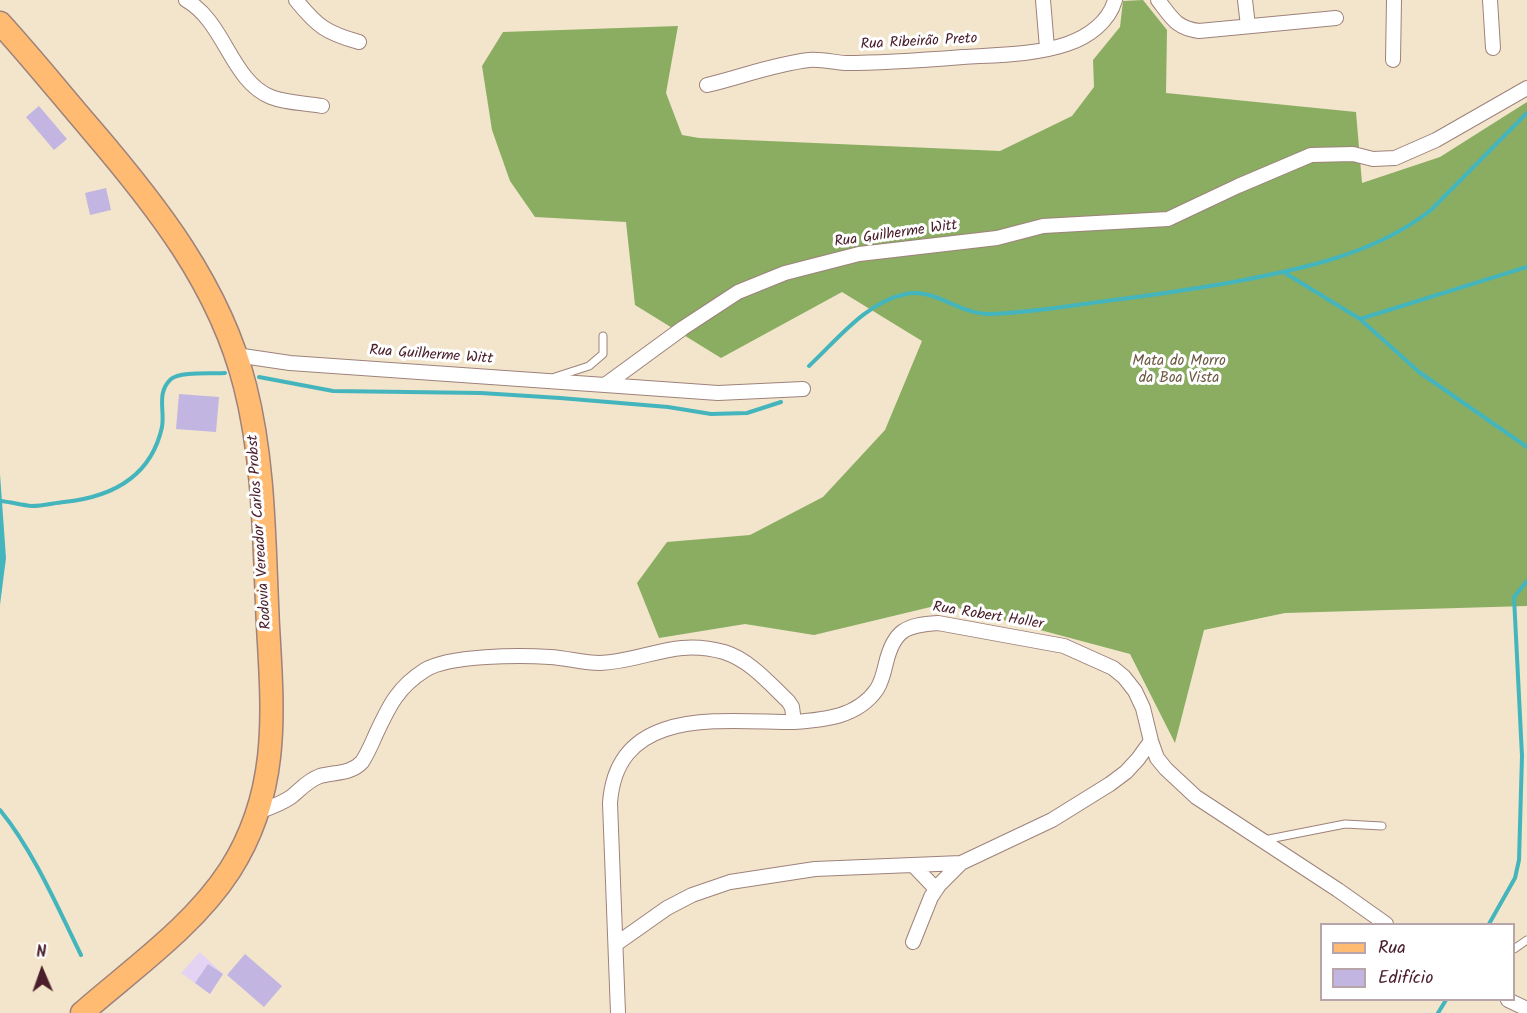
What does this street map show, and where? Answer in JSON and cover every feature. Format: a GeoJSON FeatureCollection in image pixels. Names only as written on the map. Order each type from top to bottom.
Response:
{"type":"FeatureCollection","features":[{"type":"Feature","properties":{"kind":"main road","name":"Rodovia Vereador Carlos Probst"},"geometry":{"type":"LineString","coordinates":[[0,23],[110,152],[175,235],[212,297],[236,355],[245,387],[258,459],[273,704],[270,759],[258,812],[230,871],[211,896],[188,921],[95,1006],[81,1013]]}},
{"type":"Feature","properties":{"kind":"street"},"geometry":{"type":"LineString","coordinates":[[186,0],[195,5],[214,27],[252,86],[272,98],[322,106]]}},
{"type":"Feature","properties":{"kind":"street"},"geometry":{"type":"LineString","coordinates":[[296,0],[314,22],[336,36],[359,42]]}},
{"type":"Feature","properties":{"kind":"street"},"geometry":{"type":"LineString","coordinates":[[1042,0],[1047,48]]}},
{"type":"Feature","properties":{"kind":"street","name":"Rua Ribeirão Preto"},"geometry":{"type":"LineString","coordinates":[[707,85],[780,65],[812,60],[844,63],[892,62],[995,55],[1067,44],[1092,32],[1103,23],[1114,7],[1115,0]]}},
{"type":"Feature","properties":{"kind":"street"},"geometry":{"type":"LineString","coordinates":[[1158,0],[1173,20],[1187,29],[1200,31],[1336,18]]}},
{"type":"Feature","properties":{"kind":"street"},"geometry":{"type":"LineString","coordinates":[[1245,0],[1248,26]]}},
{"type":"Feature","properties":{"kind":"street"},"geometry":{"type":"LineString","coordinates":[[1394,0],[1394,60]]}},
{"type":"Feature","properties":{"kind":"street"},"geometry":{"type":"LineString","coordinates":[[1490,0],[1492,48]]}},
{"type":"Feature","properties":{"kind":"street","name":"Rua Guilherme Witt"},"geometry":{"type":"LineString","coordinates":[[236,355],[311,364],[605,385],[683,328],[738,292],[785,273],[859,254],[997,238],[1043,226],[1168,219],[1311,155],[1353,154],[1373,159],[1395,158],[1436,140],[1527,88]]}},
{"type":"Feature","properties":{"kind":"street"},"geometry":{"type":"LineString","coordinates":[[605,385],[718,393],[803,389]]}},
{"type":"Feature","properties":{"kind":"street","name":"Rua Robert Holler"},"geometry":{"type":"LineString","coordinates":[[618,1013],[610,803],[612,782],[621,760],[642,740],[669,726],[695,722],[827,720],[848,713],[868,699],[877,689],[895,639],[904,629],[920,624],[938,624],[1064,646],[1100,661],[1124,677],[1135,691],[1143,708],[1157,758],[1196,797],[1385,923]]}},
{"type":"Feature","properties":{"kind":"street"},"geometry":{"type":"LineString","coordinates":[[258,812],[290,798],[313,779],[349,770],[360,764],[395,696],[412,679],[428,668],[458,660],[551,657],[598,663],[618,661],[670,648],[690,646],[707,648],[728,653],[748,664],[792,707],[794,722]]}},
{"type":"Feature","properties":{"kind":"street"},"geometry":{"type":"LineString","coordinates":[[913,942],[936,889],[961,863],[1052,820],[1110,784],[1132,766],[1151,741]]}},
{"type":"Feature","properties":{"kind":"street"},"geometry":{"type":"LineString","coordinates":[[616,944],[667,908],[692,895],[730,882],[815,869],[961,863]]}},
{"type":"Feature","properties":{"kind":"street"},"geometry":{"type":"LineString","coordinates":[[913,865],[936,889]]}},
{"type":"Feature","properties":{"kind":"street"},"geometry":{"type":"LineString","coordinates":[[1512,1001],[1527,1009]]}},
{"type":"Feature","properties":{"kind":"lane"},"geometry":{"type":"LineString","coordinates":[[545,381],[589,366],[603,354],[603,336]]}},
{"type":"Feature","properties":{"kind":"lane"},"geometry":{"type":"LineString","coordinates":[[1263,840],[1346,824],[1382,826]]}},
{"type":"Feature","properties":{"kind":"shaded area"},"geometry":{"type":"Polygon","coordinates":[[[200,952],[223,974],[210,994],[181,973],[200,952]]]}},
{"type":"Feature","properties":{"kind":"green space","name":"Mata do Morro da Boa Vista"},"geometry":{"type":"Polygon","coordinates":[[[1143,0],[1167,30],[1166,93],[1356,112],[1362,183],[1440,157],[1527,102],[1527,606],[1285,613],[1204,630],[1175,743],[1130,654],[943,604],[814,635],[745,624],[659,638],[637,583],[667,542],[750,535],[823,497],[885,430],[922,341],[842,292],[721,358],[635,305],[626,222],[535,217],[510,181],[492,130],[482,66],[503,32],[678,26],[666,93],[682,135],[699,138],[1000,151],[1072,116],[1094,87],[1093,60],[1120,27],[1123,1],[1143,0]]]}},
{"type":"Feature","properties":{"kind":"water"},"geometry":{"type":"Polygon","coordinates":[[[0,474],[6,558],[0,605],[0,474]]]}},
{"type":"Feature","properties":{"kind":"building"},"geometry":{"type":"Polygon","coordinates":[[[39,106],[67,139],[54,150],[26,117],[39,106]]]}},
{"type":"Feature","properties":{"kind":"building"},"geometry":{"type":"Polygon","coordinates":[[[106,188],[111,210],[90,215],[85,193],[106,188]]]}},
{"type":"Feature","properties":{"kind":"building"},"geometry":{"type":"Polygon","coordinates":[[[179,394],[219,397],[216,432],[176,429],[179,394]]]}},
{"type":"Feature","properties":{"kind":"building"},"geometry":{"type":"Polygon","coordinates":[[[245,954],[282,986],[264,1007],[227,975],[245,954]]]}},
{"type":"Feature","properties":{"kind":"building"},"geometry":{"type":"Polygon","coordinates":[[[208,964],[223,974],[210,994],[195,983],[208,964]]]}},
{"type":"Feature","properties":{"kind":"waterway"},"geometry":{"type":"LineString","coordinates":[[809,366],[865,313],[892,298],[906,294],[927,295],[978,313],[1018,312],[1228,283],[1308,266],[1360,249],[1409,226],[1431,210],[1527,113]]}},
{"type":"Feature","properties":{"kind":"waterway"},"geometry":{"type":"LineString","coordinates":[[1360,319],[1527,267]]}},
{"type":"Feature","properties":{"kind":"waterway"},"geometry":{"type":"LineString","coordinates":[[1285,273],[1360,319],[1419,372],[1527,447]]}},
{"type":"Feature","properties":{"kind":"waterway"},"geometry":{"type":"LineString","coordinates":[[0,501],[40,506],[82,499],[113,489],[139,471],[157,444],[163,421],[162,396],[166,384],[175,376],[225,373]]}},
{"type":"Feature","properties":{"kind":"waterway"},"geometry":{"type":"LineString","coordinates":[[259,377],[333,391],[481,393],[668,407],[711,414],[747,413],[781,402]]}},
{"type":"Feature","properties":{"kind":"waterway"},"geometry":{"type":"LineString","coordinates":[[1490,923],[1515,878],[1519,860],[1522,756],[1514,597],[1527,581]]}},
{"type":"Feature","properties":{"kind":"waterway"},"geometry":{"type":"LineString","coordinates":[[0,810],[34,861],[81,955]]}},
{"type":"Feature","properties":{"kind":"waterway"},"geometry":{"type":"LineString","coordinates":[[1438,1013],[1445,1001]]}}]}
